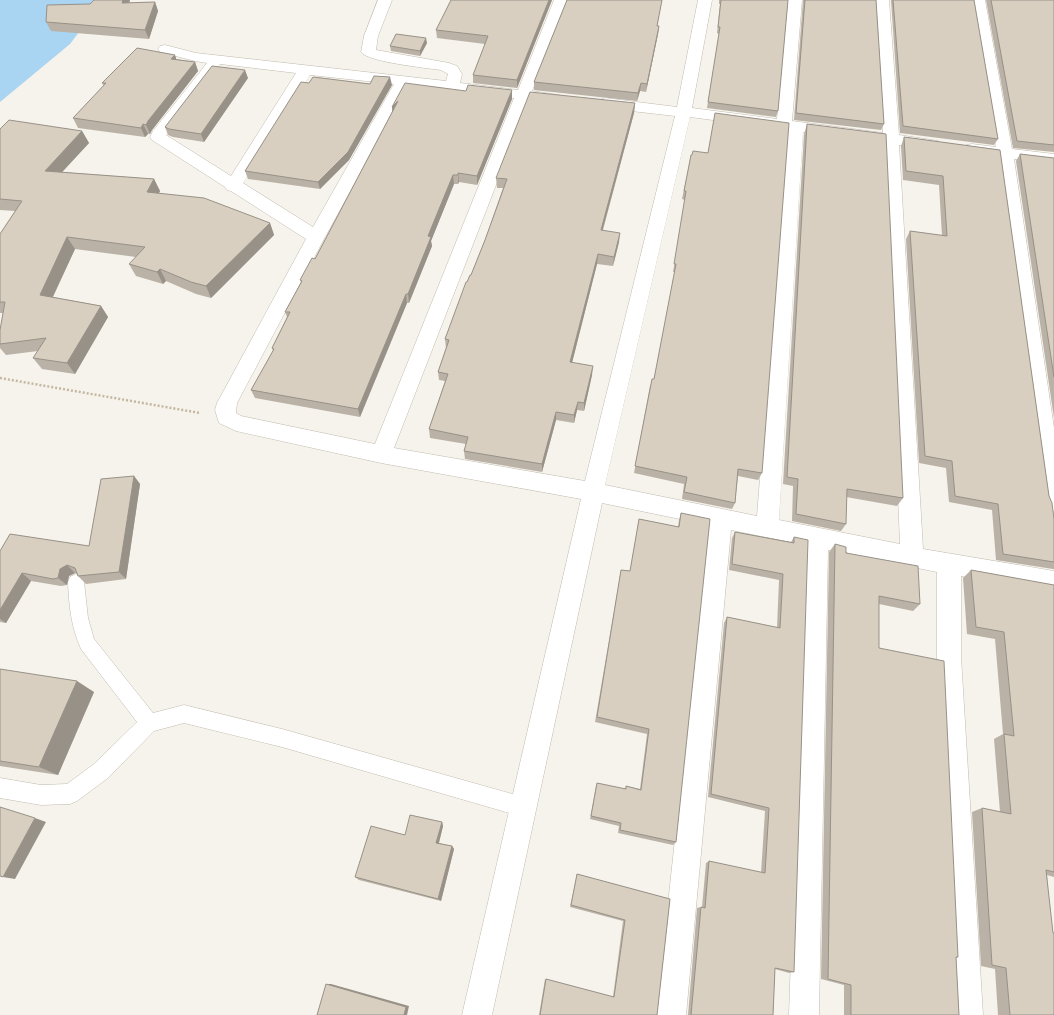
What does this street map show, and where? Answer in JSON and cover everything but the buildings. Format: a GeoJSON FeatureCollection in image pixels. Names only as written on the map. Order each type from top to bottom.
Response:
{"type":"FeatureCollection","features":[{"type":"Feature","properties":{"kind":"street"},"geometry":{"type":"LineString","coordinates":[[385,0],[371,36],[368,52],[380,56],[444,66],[452,69],[455,74],[452,87]]}},
{"type":"Feature","properties":{"kind":"street"},"geometry":{"type":"LineString","coordinates":[[380,454],[561,0]]}},
{"type":"Feature","properties":{"kind":"street"},"geometry":{"type":"LineString","coordinates":[[477,1015],[592,492],[684,112],[705,0]]}},
{"type":"Feature","properties":{"kind":"street"},"geometry":{"type":"LineString","coordinates":[[767,528],[790,125],[795,0]]}},
{"type":"Feature","properties":{"kind":"street"},"geometry":{"type":"LineString","coordinates":[[882,0],[891,138],[912,557]]}},
{"type":"Feature","properties":{"kind":"street"},"geometry":{"type":"LineString","coordinates":[[978,0],[1005,153],[1054,502]]}},
{"type":"Feature","properties":{"kind":"street"},"geometry":{"type":"LineString","coordinates":[[165,49],[195,57],[569,100]]}},
{"type":"Feature","properties":{"kind":"street"},"geometry":{"type":"LineString","coordinates":[[217,59],[163,128],[158,137],[233,186],[316,237]]}},
{"type":"Feature","properties":{"kind":"street"},"geometry":{"type":"LineString","coordinates":[[233,186],[306,69]]}},
{"type":"Feature","properties":{"kind":"street"},"geometry":{"type":"LineString","coordinates":[[403,81],[316,237],[227,403],[225,410],[226,417],[236,423],[380,454],[592,492],[912,557],[1054,582]]}},
{"type":"Feature","properties":{"kind":"street"},"geometry":{"type":"LineString","coordinates":[[592,102],[790,125],[1054,159]]}},
{"type":"Feature","properties":{"kind":"street"},"geometry":{"type":"LineString","coordinates":[[671,1015],[721,518]]}},
{"type":"Feature","properties":{"kind":"street"},"geometry":{"type":"LineString","coordinates":[[804,1015],[817,538]]}},
{"type":"Feature","properties":{"kind":"street"},"geometry":{"type":"LineString","coordinates":[[949,564],[949,657],[968,1015]]}},
{"type":"Feature","properties":{"kind":"lane"},"geometry":{"type":"LineString","coordinates":[[76,582],[79,618],[86,643],[149,723]]}},
{"type":"Feature","properties":{"kind":"lane"},"geometry":{"type":"LineString","coordinates":[[0,788],[41,795],[70,794],[101,770],[149,723],[184,714],[282,738],[523,807]]}},
{"type":"Feature","properties":{"kind":"path"},"geometry":{"type":"LineString","coordinates":[[0,378],[226,417]]}},
{"type":"Feature","properties":{"kind":"water"},"geometry":{"type":"Polygon","coordinates":[[[0,0],[103,0],[70,44],[0,102],[0,0]]]}}]}
